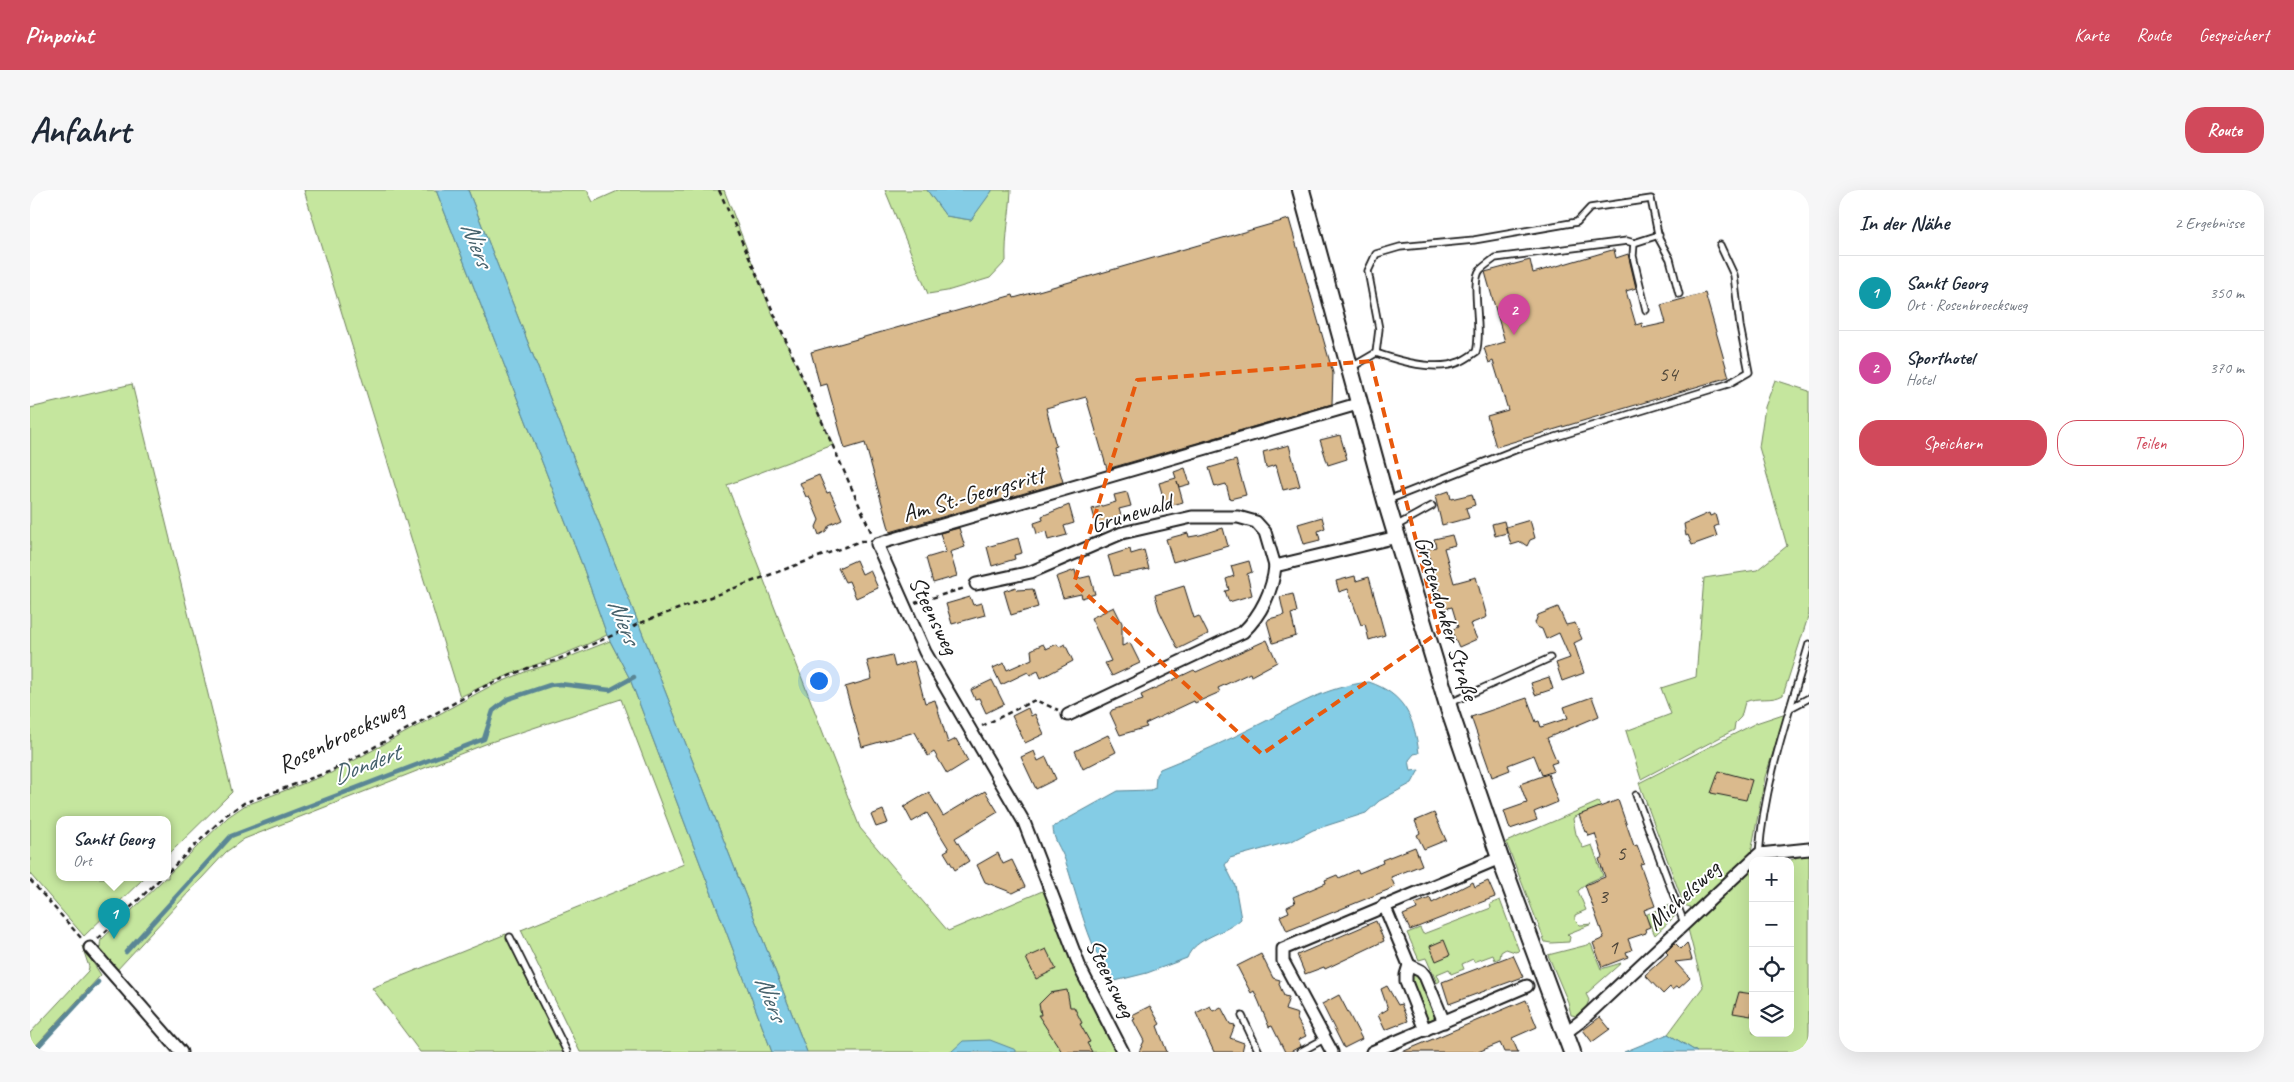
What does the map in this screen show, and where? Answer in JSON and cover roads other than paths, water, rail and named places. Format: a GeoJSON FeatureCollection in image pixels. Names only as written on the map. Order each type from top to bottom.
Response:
{"type":"FeatureCollection","features":[{"type":"Feature","properties":{"kind":"main road","name":"Grotendonker Straße"},"geometry":{"type":"LineString","coordinates":[[1301,190],[1361,403],[1386,501],[1448,704],[1500,858],[1572,1052]]}},
{"type":"Feature","properties":{"kind":"street","name":"Am St.-Georgsritt"},"geometry":{"type":"LineString","coordinates":[[877,544],[1361,403]]}},
{"type":"Feature","properties":{"kind":"street","name":"Grunewald"},"geometry":{"type":"LineString","coordinates":[[976,584],[1031,572],[1122,533],[1192,517],[1238,517],[1256,522],[1265,532],[1275,566],[1274,584],[1253,622],[1243,632],[1068,715]]}},
{"type":"Feature","properties":{"kind":"street"},"geometry":{"type":"LineString","coordinates":[[1275,566],[1395,532]]}},
{"type":"Feature","properties":{"kind":"street","name":"Steensweg"},"geometry":{"type":"LineString","coordinates":[[877,544],[925,652],[1024,822],[1081,970],[1123,1052]]}},
{"type":"Feature","properties":{"kind":"street"},"geometry":{"type":"LineString","coordinates":[[1758,854],[1809,849]]}},
{"type":"Feature","properties":{"kind":"street","name":"Michelsweg"},"geometry":{"type":"LineString","coordinates":[[1565,1033],[1581,1021],[1758,854]]}},
{"type":"Feature","properties":{"kind":"street"},"geometry":{"type":"LineString","coordinates":[[1332,1052],[1283,961],[1283,949],[1384,905],[1500,858]]}},
{"type":"Feature","properties":{"kind":"street"},"geometry":{"type":"LineString","coordinates":[[1384,905],[1409,965],[1406,982],[1425,1030]]}},
{"type":"Feature","properties":{"kind":"street"},"geometry":{"type":"LineString","coordinates":[[90,948],[181,1052]]}},
{"type":"Feature","properties":{"kind":"street"},"geometry":{"type":"LineString","coordinates":[[1409,965],[1422,971],[1444,1022]]}},
{"type":"Feature","properties":{"kind":"street"},"geometry":{"type":"LineString","coordinates":[[1372,1052],[1527,986]]}},
{"type":"Feature","properties":{"kind":"lane"},"geometry":{"type":"LineString","coordinates":[[1376,353],[1379,329],[1368,271],[1376,254],[1400,248],[1474,240],[1577,222],[1590,208],[1651,200],[1658,234],[1670,259],[1679,294]]}},
{"type":"Feature","properties":{"kind":"lane"},"geometry":{"type":"LineString","coordinates":[[1350,368],[1376,353],[1407,364],[1444,365],[1458,363],[1476,352],[1480,340],[1476,281],[1479,271],[1495,258],[1627,241],[1634,243],[1658,234]]}},
{"type":"Feature","properties":{"kind":"lane"},"geometry":{"type":"LineString","coordinates":[[1634,243],[1634,256],[1646,310]]}},
{"type":"Feature","properties":{"kind":"lane"},"geometry":{"type":"LineString","coordinates":[[1386,501],[1520,448],[1728,384],[1749,372],[1740,326],[1734,275],[1720,245]]}},
{"type":"Feature","properties":{"kind":"lane"},"geometry":{"type":"LineString","coordinates":[[1395,532],[1432,506]]}},
{"type":"Feature","properties":{"kind":"lane"},"geometry":{"type":"LineString","coordinates":[[1758,854],[1763,812],[1772,767],[1792,707],[1809,644]]}},
{"type":"Feature","properties":{"kind":"lane"},"geometry":{"type":"LineString","coordinates":[[1448,704],[1550,658]]}},
{"type":"Feature","properties":{"kind":"lane"},"geometry":{"type":"LineString","coordinates":[[1792,707],[1809,698]]}},
{"type":"Feature","properties":{"kind":"lane"},"geometry":{"type":"LineString","coordinates":[[1636,795],[1684,923]]}},
{"type":"Feature","properties":{"kind":"lane"},"geometry":{"type":"LineString","coordinates":[[510,937],[567,1052]]}},
{"type":"Feature","properties":{"kind":"lane"},"geometry":{"type":"LineString","coordinates":[[1242,1016],[1259,1052]]}},
{"type":"Feature","properties":{"kind":"lane"},"geometry":{"type":"LineString","coordinates":[[1300,1052],[1324,1039]]}},
{"type":"Feature","properties":{"kind":"water","name":"Niers"},"geometry":{"type":"Polygon","coordinates":[[[436,190],[468,190],[807,1052],[772,1052],[630,679],[607,635],[583,567],[436,190]]]}},
{"type":"Feature","properties":{"kind":"water"},"geometry":{"type":"Polygon","coordinates":[[[927,190],[992,191],[971,220],[946,216],[927,190]]]}},
{"type":"Feature","properties":{"kind":"water"},"geometry":{"type":"Polygon","coordinates":[[[1369,682],[1391,693],[1399,700],[1410,718],[1419,753],[1414,754],[1409,760],[1411,771],[1419,770],[1412,783],[1379,801],[1366,813],[1313,830],[1292,841],[1230,858],[1225,865],[1235,885],[1241,919],[1203,940],[1191,951],[1187,958],[1147,973],[1115,981],[1106,971],[1085,924],[1065,860],[1054,836],[1053,827],[1118,791],[1151,790],[1155,788],[1156,775],[1160,769],[1199,753],[1314,697],[1339,688],[1369,682]]]}},
{"type":"Feature","properties":{"kind":"water"},"geometry":{"type":"Polygon","coordinates":[[[1668,1034],[1697,1052],[1624,1052],[1668,1034]]]}},
{"type":"Feature","properties":{"kind":"water"},"geometry":{"type":"Polygon","coordinates":[[[990,1040],[1016,1050],[1016,1052],[951,1052],[963,1041],[990,1040]]]}},
{"type":"Feature","properties":{"kind":"waterway","name":"Dondert"},"geometry":{"type":"LineString","coordinates":[[126,952],[231,836],[484,739],[493,711],[508,699],[550,685],[560,684],[610,690],[634,677]]}},
{"type":"Feature","properties":{"kind":"waterway","name":"Dondert"},"geometry":{"type":"LineString","coordinates":[[33,1052],[98,982]]}},
{"type":"Feature","properties":{"kind":"place","name":"Sporthotel"},"geometry":{"type":"Point","coordinates":[1514,335]}},
{"type":"Feature","properties":{"kind":"place","name":"Sankt Georg"},"geometry":{"type":"Point","coordinates":[114,939]}}]}
